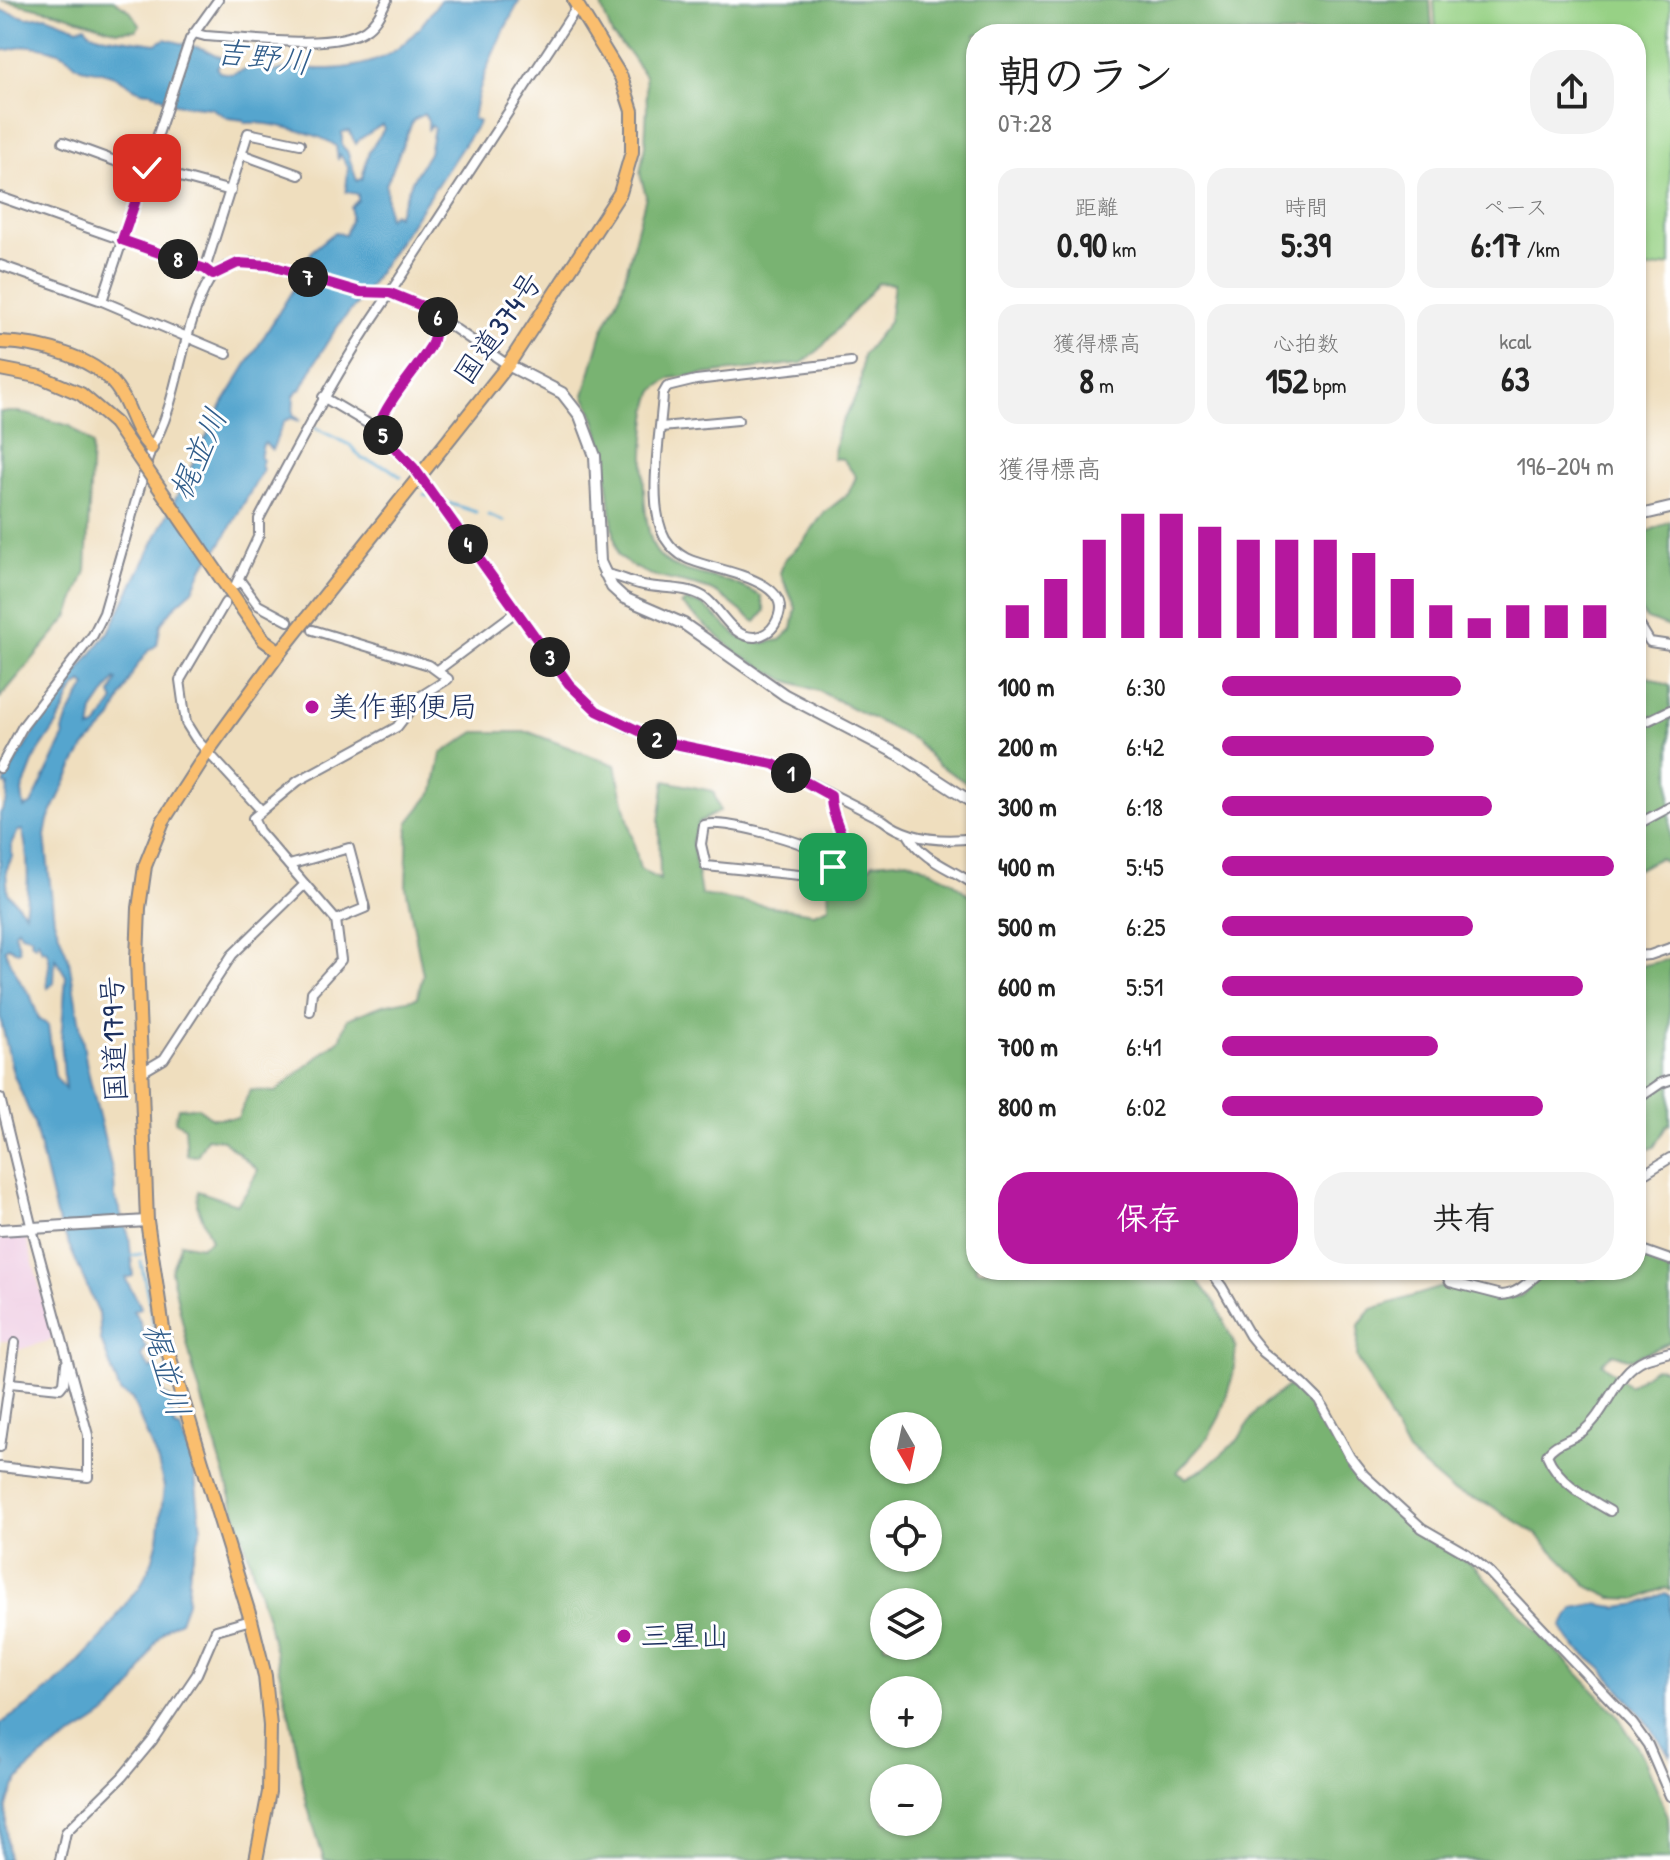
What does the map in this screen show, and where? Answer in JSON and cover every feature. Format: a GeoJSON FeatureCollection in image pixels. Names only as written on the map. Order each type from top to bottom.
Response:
{"type":"FeatureCollection","features":[{"type":"Feature","properties":{"kind":"highway","name":"国道374号"},"geometry":{"type":"LineString","coordinates":[[280,652],[508,365],[612,207],[628,172],[634,133],[627,91],[576,4]]}},
{"type":"Feature","properties":{"kind":"highway"},"geometry":{"type":"LineString","coordinates":[[0,342],[36,346],[61,354],[87,363],[107,377],[121,393],[137,430],[151,448]]}},
{"type":"Feature","properties":{"kind":"highway"},"geometry":{"type":"LineString","coordinates":[[0,369],[41,377],[81,394],[115,423],[233,581],[264,640],[280,652]]}},
{"type":"Feature","properties":{"kind":"highway","name":"国道179号"},"geometry":{"type":"LineString","coordinates":[[256,1860],[269,1792],[270,1726],[265,1676],[251,1620],[165,1342],[147,1221],[137,959],[145,866],[163,821],[208,751],[280,652]]}},
{"type":"Feature","properties":{"kind":"street"},"geometry":{"type":"LineString","coordinates":[[102,301],[192,36],[217,0]]}},
{"type":"Feature","properties":{"kind":"street"},"geometry":{"type":"LineString","coordinates":[[192,36],[312,42],[339,40],[368,29],[387,0]]}},
{"type":"Feature","properties":{"kind":"street"},"geometry":{"type":"LineString","coordinates":[[288,621],[258,605],[233,581],[259,535],[259,519],[352,348],[576,4]]}},
{"type":"Feature","properties":{"kind":"street"},"geometry":{"type":"LineString","coordinates":[[205,269],[248,133],[300,144]]}},
{"type":"Feature","properties":{"kind":"street"},"geometry":{"type":"LineString","coordinates":[[63,142],[146,170],[231,191]]}},
{"type":"Feature","properties":{"kind":"street"},"geometry":{"type":"LineString","coordinates":[[241,154],[299,175]]}},
{"type":"Feature","properties":{"kind":"street"},"geometry":{"type":"LineString","coordinates":[[0,197],[205,269],[213,275]]}},
{"type":"Feature","properties":{"kind":"street"},"geometry":{"type":"LineString","coordinates":[[0,768],[23,726],[93,635],[104,613],[151,448],[161,430],[186,334],[204,291],[213,275],[238,263],[253,262],[360,292],[390,293],[422,306],[508,365],[562,393],[580,416],[595,456],[600,562],[604,574],[624,598],[684,624],[785,695],[898,754],[966,798]]}},
{"type":"Feature","properties":{"kind":"street"},"geometry":{"type":"LineString","coordinates":[[0,265],[102,301],[186,334],[227,354]]}},
{"type":"Feature","properties":{"kind":"street"},"geometry":{"type":"LineString","coordinates":[[377,429],[391,402],[430,347],[438,317]]}},
{"type":"Feature","properties":{"kind":"street"},"geometry":{"type":"LineString","coordinates":[[604,574],[638,584],[690,591],[706,598],[734,629],[756,637],[765,634],[774,626],[779,614],[771,589],[757,581],[687,558],[665,539],[655,510],[663,394],[667,387],[696,380],[851,362]]}},
{"type":"Feature","properties":{"kind":"street"},"geometry":{"type":"LineString","coordinates":[[323,397],[377,429],[394,445],[569,684],[597,711],[660,741],[773,764],[909,836],[966,838]]}},
{"type":"Feature","properties":{"kind":"street"},"geometry":{"type":"LineString","coordinates":[[661,427],[738,420]]}},
{"type":"Feature","properties":{"kind":"street"},"geometry":{"type":"LineString","coordinates":[[1646,514],[1670,508]]}},
{"type":"Feature","properties":{"kind":"street"},"geometry":{"type":"LineString","coordinates":[[225,603],[180,680],[186,723],[196,739],[261,810]]}},
{"type":"Feature","properties":{"kind":"street"},"geometry":{"type":"LineString","coordinates":[[438,670],[517,611]]}},
{"type":"Feature","properties":{"kind":"street"},"geometry":{"type":"LineString","coordinates":[[310,1011],[312,992],[341,960],[336,920],[254,825],[253,818],[298,781],[397,727],[421,696],[448,679],[438,670],[313,630]]}},
{"type":"Feature","properties":{"kind":"street"},"geometry":{"type":"LineString","coordinates":[[1646,635],[1650,642],[1670,645]]}},
{"type":"Feature","properties":{"kind":"street"},"geometry":{"type":"LineString","coordinates":[[1646,722],[1670,710]]}},
{"type":"Feature","properties":{"kind":"street"},"geometry":{"type":"LineString","coordinates":[[810,876],[706,866],[701,844],[704,825],[720,824],[782,838],[819,851],[833,867],[844,873],[845,842],[831,806],[831,796]]}},
{"type":"Feature","properties":{"kind":"street"},"geometry":{"type":"LineString","coordinates":[[1646,820],[1670,807]]}},
{"type":"Feature","properties":{"kind":"street"},"geometry":{"type":"LineString","coordinates":[[909,836],[913,844],[937,864],[966,878]]}},
{"type":"Feature","properties":{"kind":"street"},"geometry":{"type":"LineString","coordinates":[[289,865],[349,848],[365,908],[336,920]]}},
{"type":"Feature","properties":{"kind":"street"},"geometry":{"type":"LineString","coordinates":[[142,1072],[164,1059],[232,955],[304,885]]}},
{"type":"Feature","properties":{"kind":"street"},"geometry":{"type":"LineString","coordinates":[[1646,955],[1670,948]]}},
{"type":"Feature","properties":{"kind":"street"},"geometry":{"type":"LineString","coordinates":[[1646,1093],[1670,1080]]}},
{"type":"Feature","properties":{"kind":"street"},"geometry":{"type":"LineString","coordinates":[[0,1098],[88,1435],[88,1477],[0,1467]]}},
{"type":"Feature","properties":{"kind":"street"},"geometry":{"type":"LineString","coordinates":[[1646,1173],[1670,1158]]}},
{"type":"Feature","properties":{"kind":"street"},"geometry":{"type":"LineString","coordinates":[[0,1230],[147,1221]]}},
{"type":"Feature","properties":{"kind":"street"},"geometry":{"type":"LineString","coordinates":[[1646,1252],[1670,1260]]}},
{"type":"Feature","properties":{"kind":"street"},"geometry":{"type":"LineString","coordinates":[[1217,1280],[1263,1352],[1319,1400],[1350,1457],[1364,1475],[1422,1528],[1467,1554],[1488,1571],[1608,1695],[1648,1745],[1670,1796]]}},
{"type":"Feature","properties":{"kind":"street"},"geometry":{"type":"LineString","coordinates":[[1449,1280],[1501,1295],[1521,1289],[1531,1280]]}},
{"type":"Feature","properties":{"kind":"street"},"geometry":{"type":"LineString","coordinates":[[0,1447],[15,1343]]}},
{"type":"Feature","properties":{"kind":"street"},"geometry":{"type":"LineString","coordinates":[[1610,1511],[1588,1499],[1561,1476],[1547,1455],[1551,1449],[1581,1433],[1593,1422],[1631,1368],[1644,1360],[1670,1352]]}},
{"type":"Feature","properties":{"kind":"street"},"geometry":{"type":"LineString","coordinates":[[10,1383],[60,1388],[64,1383],[67,1359]]}},
{"type":"Feature","properties":{"kind":"street"},"geometry":{"type":"LineString","coordinates":[[60,1860],[66,1832],[122,1777],[152,1741],[197,1674],[216,1630],[251,1620]]}},
{"type":"Feature","properties":{"kind":"shaded area"},"geometry":{"type":"Polygon","coordinates":[[[26,1237],[54,1339],[18,1350],[18,1341],[0,1341],[0,1238],[26,1237]]]}},
{"type":"Feature","properties":{"kind":"green space"},"geometry":{"type":"Polygon","coordinates":[[[0,0],[113,0],[129,10],[140,25],[136,30],[117,31],[56,12],[0,0]]]}},
{"type":"Feature","properties":{"kind":"green space"},"geometry":{"type":"Polygon","coordinates":[[[599,0],[1430,0],[1432,24],[966,24],[966,783],[937,764],[915,740],[819,691],[785,680],[737,653],[681,604],[685,601],[703,605],[740,638],[762,643],[780,640],[792,629],[796,608],[780,573],[785,559],[802,543],[824,513],[848,494],[856,477],[843,459],[833,458],[838,430],[860,388],[863,355],[889,322],[894,284],[878,283],[820,349],[802,363],[671,378],[653,393],[644,450],[645,501],[652,543],[659,555],[675,566],[737,584],[761,596],[765,611],[756,622],[710,590],[652,575],[618,556],[599,433],[584,395],[602,332],[621,292],[646,196],[640,174],[647,106],[645,76],[612,35],[599,0]]]}},
{"type":"Feature","properties":{"kind":"green space"},"geometry":{"type":"Polygon","coordinates":[[[1434,0],[1670,0],[1670,265],[1646,269],[1646,24],[1436,24],[1434,0]]]}},
{"type":"Feature","properties":{"kind":"green space"},"geometry":{"type":"Polygon","coordinates":[[[0,412],[19,412],[70,426],[92,445],[86,571],[68,617],[0,698],[0,412]]]}},
{"type":"Feature","properties":{"kind":"green space"},"geometry":{"type":"Polygon","coordinates":[[[1670,521],[1670,627],[1646,618],[1647,532],[1670,521]]]}},
{"type":"Feature","properties":{"kind":"green space"},"geometry":{"type":"Polygon","coordinates":[[[1646,676],[1670,686],[1670,864],[1659,858],[1646,865],[1646,676]]]}},
{"type":"Feature","properties":{"kind":"green space"},"geometry":{"type":"Polygon","coordinates":[[[475,732],[529,732],[615,765],[640,869],[660,880],[659,820],[665,781],[713,791],[720,811],[699,822],[692,841],[701,895],[813,913],[829,907],[828,883],[859,879],[873,863],[908,860],[951,880],[966,893],[966,1280],[1197,1280],[1216,1304],[1236,1348],[1233,1375],[1220,1416],[1208,1438],[1177,1472],[1186,1478],[1207,1467],[1238,1440],[1257,1410],[1288,1386],[1307,1396],[1354,1473],[1389,1511],[1435,1544],[1474,1566],[1616,1713],[1645,1760],[1668,1816],[1670,1860],[324,1860],[307,1805],[268,1622],[193,1369],[171,1271],[181,1243],[200,1247],[211,1240],[197,1205],[198,1191],[237,1204],[258,1170],[223,1140],[207,1138],[197,1156],[187,1155],[185,1127],[175,1121],[178,1108],[197,1107],[212,1118],[238,1118],[250,1090],[275,1092],[341,1038],[347,1019],[383,1005],[417,998],[423,975],[406,887],[408,823],[434,790],[441,754],[475,732]]]}},
{"type":"Feature","properties":{"kind":"green space"},"geometry":{"type":"Polygon","coordinates":[[[1670,959],[1670,1124],[1654,1147],[1646,1150],[1646,965],[1670,959]]]}},
{"type":"Feature","properties":{"kind":"green space"},"geometry":{"type":"Polygon","coordinates":[[[1646,1259],[1670,1265],[1670,1342],[1632,1359],[1613,1354],[1602,1363],[1629,1386],[1654,1368],[1670,1370],[1670,1590],[1666,1587],[1639,1599],[1612,1598],[1589,1587],[1534,1532],[1490,1505],[1451,1490],[1408,1453],[1357,1357],[1359,1325],[1372,1309],[1445,1286],[1492,1299],[1521,1296],[1538,1280],[1646,1280],[1646,1259]]]}},
{"type":"Feature","properties":{"kind":"water","name":"梶並川"},"geometry":{"type":"Polygon","coordinates":[[[440,0],[520,0],[485,73],[473,119],[479,122],[356,306],[333,333],[301,390],[294,396],[293,415],[300,421],[291,418],[284,421],[272,450],[263,444],[260,458],[263,460],[263,470],[219,547],[203,567],[193,590],[161,624],[157,645],[148,651],[134,670],[111,720],[85,747],[48,820],[45,836],[54,920],[69,960],[87,1067],[114,1178],[115,1198],[129,1236],[133,1276],[125,1278],[141,1308],[133,1311],[140,1322],[143,1343],[147,1347],[141,1356],[151,1369],[155,1366],[159,1369],[163,1380],[160,1384],[164,1394],[170,1398],[175,1427],[181,1429],[194,1468],[201,1529],[190,1568],[187,1602],[180,1621],[170,1626],[155,1643],[134,1684],[111,1710],[55,1747],[22,1776],[7,1806],[7,1860],[0,1860],[0,1775],[5,1766],[0,1762],[0,1724],[32,1703],[69,1672],[102,1637],[139,1589],[158,1540],[164,1487],[158,1462],[132,1399],[120,1392],[101,1340],[99,1314],[56,1215],[34,1123],[13,1073],[0,1017],[0,814],[7,800],[8,785],[4,784],[42,720],[111,628],[223,403],[300,278],[313,250],[335,232],[345,235],[351,219],[351,207],[358,200],[358,194],[346,192],[348,167],[340,154],[338,160],[336,146],[328,141],[278,126],[245,123],[211,108],[175,104],[152,92],[138,90],[109,74],[81,68],[66,56],[49,49],[27,46],[0,50],[0,10],[28,18],[46,16],[77,28],[85,26],[91,33],[100,36],[156,44],[165,39],[204,49],[222,58],[217,68],[219,72],[232,74],[254,66],[270,73],[285,69],[351,67],[382,58],[407,41],[440,0]],[[424,114],[413,120],[386,185],[388,218],[394,213],[397,216],[413,179],[429,153],[434,128],[431,125],[428,129],[424,114]],[[382,125],[356,144],[349,131],[342,132],[342,146],[347,151],[357,181],[362,178],[369,152],[384,129],[382,125]],[[117,680],[93,711],[90,730],[97,726],[114,701],[111,694],[117,680]],[[82,682],[73,690],[58,723],[35,757],[22,791],[24,808],[31,805],[64,737],[68,716],[86,686],[82,682]],[[22,830],[18,831],[12,843],[12,857],[6,871],[8,893],[25,913],[28,871],[22,830]],[[18,928],[15,933],[20,950],[5,949],[22,985],[30,994],[39,1019],[48,1025],[55,1076],[65,1089],[61,1040],[66,976],[55,958],[54,983],[48,988],[48,954],[45,949],[42,951],[38,940],[35,945],[31,942],[32,937],[21,934],[18,928]]]}},
{"type":"Feature","properties":{"kind":"water"},"geometry":{"type":"Polygon","coordinates":[[[1665,1593],[1670,1596],[1670,1756],[1630,1702],[1604,1671],[1574,1646],[1562,1626],[1574,1608],[1594,1604],[1617,1607],[1640,1604],[1665,1593]]]}},
{"type":"Feature","properties":{"kind":"waterway"},"geometry":{"type":"LineString","coordinates":[[315,428],[350,445],[362,459],[387,467],[401,477]]}},
{"type":"Feature","properties":{"kind":"waterway"},"geometry":{"type":"LineString","coordinates":[[424,495],[428,496]]}},
{"type":"Feature","properties":{"kind":"waterway"},"geometry":{"type":"LineString","coordinates":[[442,501],[476,512]]}},
{"type":"Feature","properties":{"kind":"waterway"},"geometry":{"type":"LineString","coordinates":[[488,515],[504,521]]}},
{"type":"Feature","properties":{"kind":"waterway"},"geometry":{"type":"LineString","coordinates":[[129,1256],[141,1254]]}},
{"type":"Feature","properties":{"kind":"waterway","name":"梶並川"},"geometry":{"type":"LineString","coordinates":[[141,1262],[159,1352]]}},
{"type":"Feature","properties":{"kind":"place","name":"美作郵便局"},"geometry":{"type":"Point","coordinates":[312,707]}},
{"type":"Feature","properties":{"kind":"place","name":"三星山"},"geometry":{"type":"Point","coordinates":[624,1636]}},
{"type":"Feature","properties":{"kind":"route"},"geometry":{"type":"LineString","coordinates":[[147,168],[122,240],[205,269],[213,275],[238,263],[253,262],[360,292],[390,293],[422,306],[438,317],[430,347],[406,378],[377,429],[414,468],[585,702],[621,724],[660,741],[773,764],[831,796],[831,806],[845,842],[846,869],[844,873],[833,867]]}},
{"type":"Feature","properties":{"kind":"water label","name":"吉野川"},"geometry":{"type":"Point","coordinates":[263,57]}}]}
